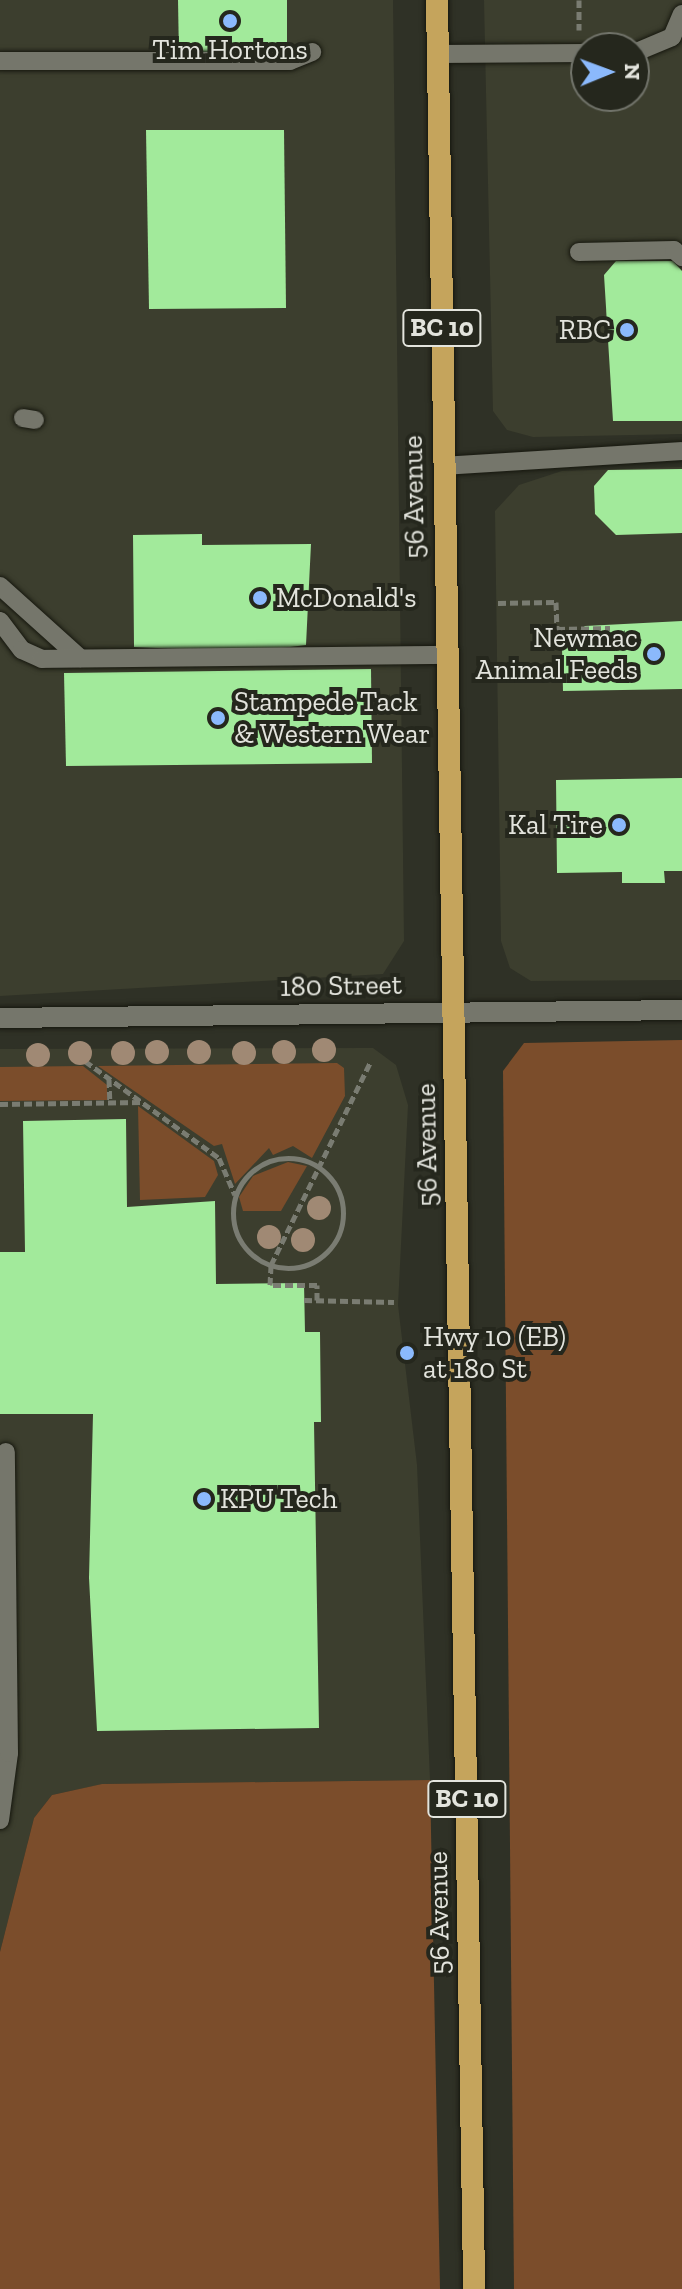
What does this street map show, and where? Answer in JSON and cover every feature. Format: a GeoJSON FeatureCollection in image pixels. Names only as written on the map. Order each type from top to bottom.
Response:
{"type":"FeatureCollection","features":[{"type":"Feature","properties":{"kind":"highway","name":"56 Avenue"},"geometry":{"type":"LineString","coordinates":[[437,0],[474,2289]]}},
{"type":"Feature","properties":{"kind":"street","name":"180 Street"},"geometry":{"type":"LineString","coordinates":[[0,1018],[682,1010]]}},
{"type":"Feature","properties":{"kind":"lane"},"geometry":{"type":"LineString","coordinates":[[650,47],[672,37],[682,14]]}},
{"type":"Feature","properties":{"kind":"lane"},"geometry":{"type":"LineString","coordinates":[[0,61],[290,61],[312,52]]}},
{"type":"Feature","properties":{"kind":"lane"},"geometry":{"type":"LineString","coordinates":[[438,54],[570,53]]}},
{"type":"Feature","properties":{"kind":"lane"},"geometry":{"type":"LineString","coordinates":[[579,252],[674,250],[682,257]]}},
{"type":"Feature","properties":{"kind":"lane"},"geometry":{"type":"LineString","coordinates":[[443,466],[682,451]]}},
{"type":"Feature","properties":{"kind":"lane"},"geometry":{"type":"LineString","coordinates":[[0,586],[80,658]]}},
{"type":"Feature","properties":{"kind":"lane"},"geometry":{"type":"LineString","coordinates":[[0,621],[22,650],[42,659],[447,655]]}},
{"type":"Feature","properties":{"kind":"lane"},"geometry":{"type":"LineString","coordinates":[[0,1820],[9,1753],[6,1452]]}},
{"type":"Feature","properties":{"kind":"path"},"geometry":{"type":"LineString","coordinates":[[579,0],[579,30]]}},
{"type":"Feature","properties":{"kind":"path"},"geometry":{"type":"LineString","coordinates":[[498,603],[556,602],[557,629],[610,628]]}},
{"type":"Feature","properties":{"kind":"path"},"geometry":{"type":"LineString","coordinates":[[85,1061],[219,1158],[235,1196],[243,1245],[271,1265],[297,1267],[321,1257],[341,1228],[339,1193],[318,1166],[269,1160],[235,1196]]}},
{"type":"Feature","properties":{"kind":"path"},"geometry":{"type":"LineString","coordinates":[[317,1300],[317,1285],[270,1285],[271,1265],[371,1061]]}},
{"type":"Feature","properties":{"kind":"path"},"geometry":{"type":"LineString","coordinates":[[109,1078],[110,1102]]}},
{"type":"Feature","properties":{"kind":"path"},"geometry":{"type":"LineString","coordinates":[[0,1104],[143,1102]]}},
{"type":"Feature","properties":{"kind":"path"},"geometry":{"type":"LineString","coordinates":[[304,1300],[394,1302]]}},
{"type":"Feature","properties":{"kind":"shaded area"},"geometry":{"type":"Polygon","coordinates":[[[0,0],[393,0],[404,941],[383,974],[0,996],[0,0]]]}},
{"type":"Feature","properties":{"kind":"shaded area"},"geometry":{"type":"Polygon","coordinates":[[[484,0],[682,0],[682,434],[533,437],[507,430],[493,411],[484,0]]]}},
{"type":"Feature","properties":{"kind":"shaded area"},"geometry":{"type":"Polygon","coordinates":[[[682,467],[682,980],[531,981],[510,968],[501,941],[495,511],[519,485],[562,471],[682,467]]]}},
{"type":"Feature","properties":{"kind":"shaded area"},"geometry":{"type":"Polygon","coordinates":[[[682,1040],[682,2289],[514,2289],[503,1071],[524,1043],[682,1040]]]}},
{"type":"Feature","properties":{"kind":"shaded area"},"geometry":{"type":"Polygon","coordinates":[[[373,1048],[396,1065],[408,1105],[398,1305],[417,1465],[430,1780],[103,1784],[52,1795],[34,1818],[0,1952],[0,1049],[373,1048]]]}},
{"type":"Feature","properties":{"kind":"shaded area"},"geometry":{"type":"Polygon","coordinates":[[[337,1063],[344,1068],[345,1096],[312,1158],[293,1146],[273,1155],[269,1148],[235,1184],[222,1144],[214,1146],[98,1066],[337,1063]]]}},
{"type":"Feature","properties":{"kind":"shaded area"},"geometry":{"type":"Polygon","coordinates":[[[83,1066],[107,1085],[107,1100],[0,1101],[0,1067],[83,1066]]]}},
{"type":"Feature","properties":{"kind":"shaded area"},"geometry":{"type":"Polygon","coordinates":[[[138,1106],[214,1161],[218,1175],[205,1197],[140,1200],[138,1106]]]}},
{"type":"Feature","properties":{"kind":"shaded area"},"geometry":{"type":"Polygon","coordinates":[[[288,1162],[307,1166],[281,1211],[243,1211],[239,1197],[253,1176],[288,1162]]]}},
{"type":"Feature","properties":{"kind":"shaded area"},"geometry":{"type":"Polygon","coordinates":[[[430,1780],[440,2289],[0,2289],[0,1952],[34,1818],[52,1795],[102,1784],[430,1780]]]}},
{"type":"Feature","properties":{"kind":"building","name":"Tim Hortons"},"geometry":{"type":"Polygon","coordinates":[[[178,0],[287,0],[287,55],[179,57],[178,0]]]}},
{"type":"Feature","properties":{"kind":"building"},"geometry":{"type":"Polygon","coordinates":[[[146,130],[284,130],[286,308],[149,309],[146,130]]]}},
{"type":"Feature","properties":{"kind":"building"},"geometry":{"type":"Polygon","coordinates":[[[616,261],[673,261],[682,271],[682,421],[613,421],[604,275],[616,261]]]}},
{"type":"Feature","properties":{"kind":"building"},"geometry":{"type":"Polygon","coordinates":[[[682,469],[682,533],[616,535],[595,514],[594,486],[608,470],[682,469]]]}},
{"type":"Feature","properties":{"kind":"building"},"geometry":{"type":"Polygon","coordinates":[[[202,534],[202,545],[311,544],[306,645],[251,652],[134,647],[133,535],[202,534]]]}},
{"type":"Feature","properties":{"kind":"building"},"geometry":{"type":"Polygon","coordinates":[[[682,621],[682,689],[563,691],[562,647],[585,626],[682,621]]]}},
{"type":"Feature","properties":{"kind":"building","name":"Stampede Tack & Western Wear"},"geometry":{"type":"Polygon","coordinates":[[[371,669],[372,763],[66,766],[64,673],[371,669]]]}},
{"type":"Feature","properties":{"kind":"building","name":"Kal Tire"},"geometry":{"type":"Polygon","coordinates":[[[682,778],[682,871],[664,871],[665,883],[622,883],[622,872],[557,873],[556,780],[682,778]]]}},
{"type":"Feature","properties":{"kind":"building","name":"KPU Tech"},"geometry":{"type":"Polygon","coordinates":[[[126,1119],[127,1207],[215,1201],[216,1284],[304,1283],[305,1332],[320,1332],[321,1422],[314,1422],[319,1728],[97,1731],[89,1578],[93,1414],[0,1414],[0,1252],[25,1252],[23,1121],[126,1119]]]}},
{"type":"Feature","properties":{"kind":"place","name":"Tim Hortons"},"geometry":{"type":"Point","coordinates":[230,21]}},
{"type":"Feature","properties":{"kind":"place","name":"RBC"},"geometry":{"type":"Point","coordinates":[627,330]}},
{"type":"Feature","properties":{"kind":"place","name":"McDonald's"},"geometry":{"type":"Point","coordinates":[260,598]}},
{"type":"Feature","properties":{"kind":"place","name":"Newmac Animal Feeds"},"geometry":{"type":"Point","coordinates":[654,654]}},
{"type":"Feature","properties":{"kind":"place","name":"Stampede Tack & Western Wear"},"geometry":{"type":"Point","coordinates":[218,718]}},
{"type":"Feature","properties":{"kind":"place","name":"Kal Tire"},"geometry":{"type":"Point","coordinates":[619,825]}},
{"type":"Feature","properties":{"kind":"place","name":"Hwy 10 (EB) at 180 St"},"geometry":{"type":"Point","coordinates":[407,1353]}},
{"type":"Feature","properties":{"kind":"place","name":"KPU Tech"},"geometry":{"type":"Point","coordinates":[204,1499]}}]}
